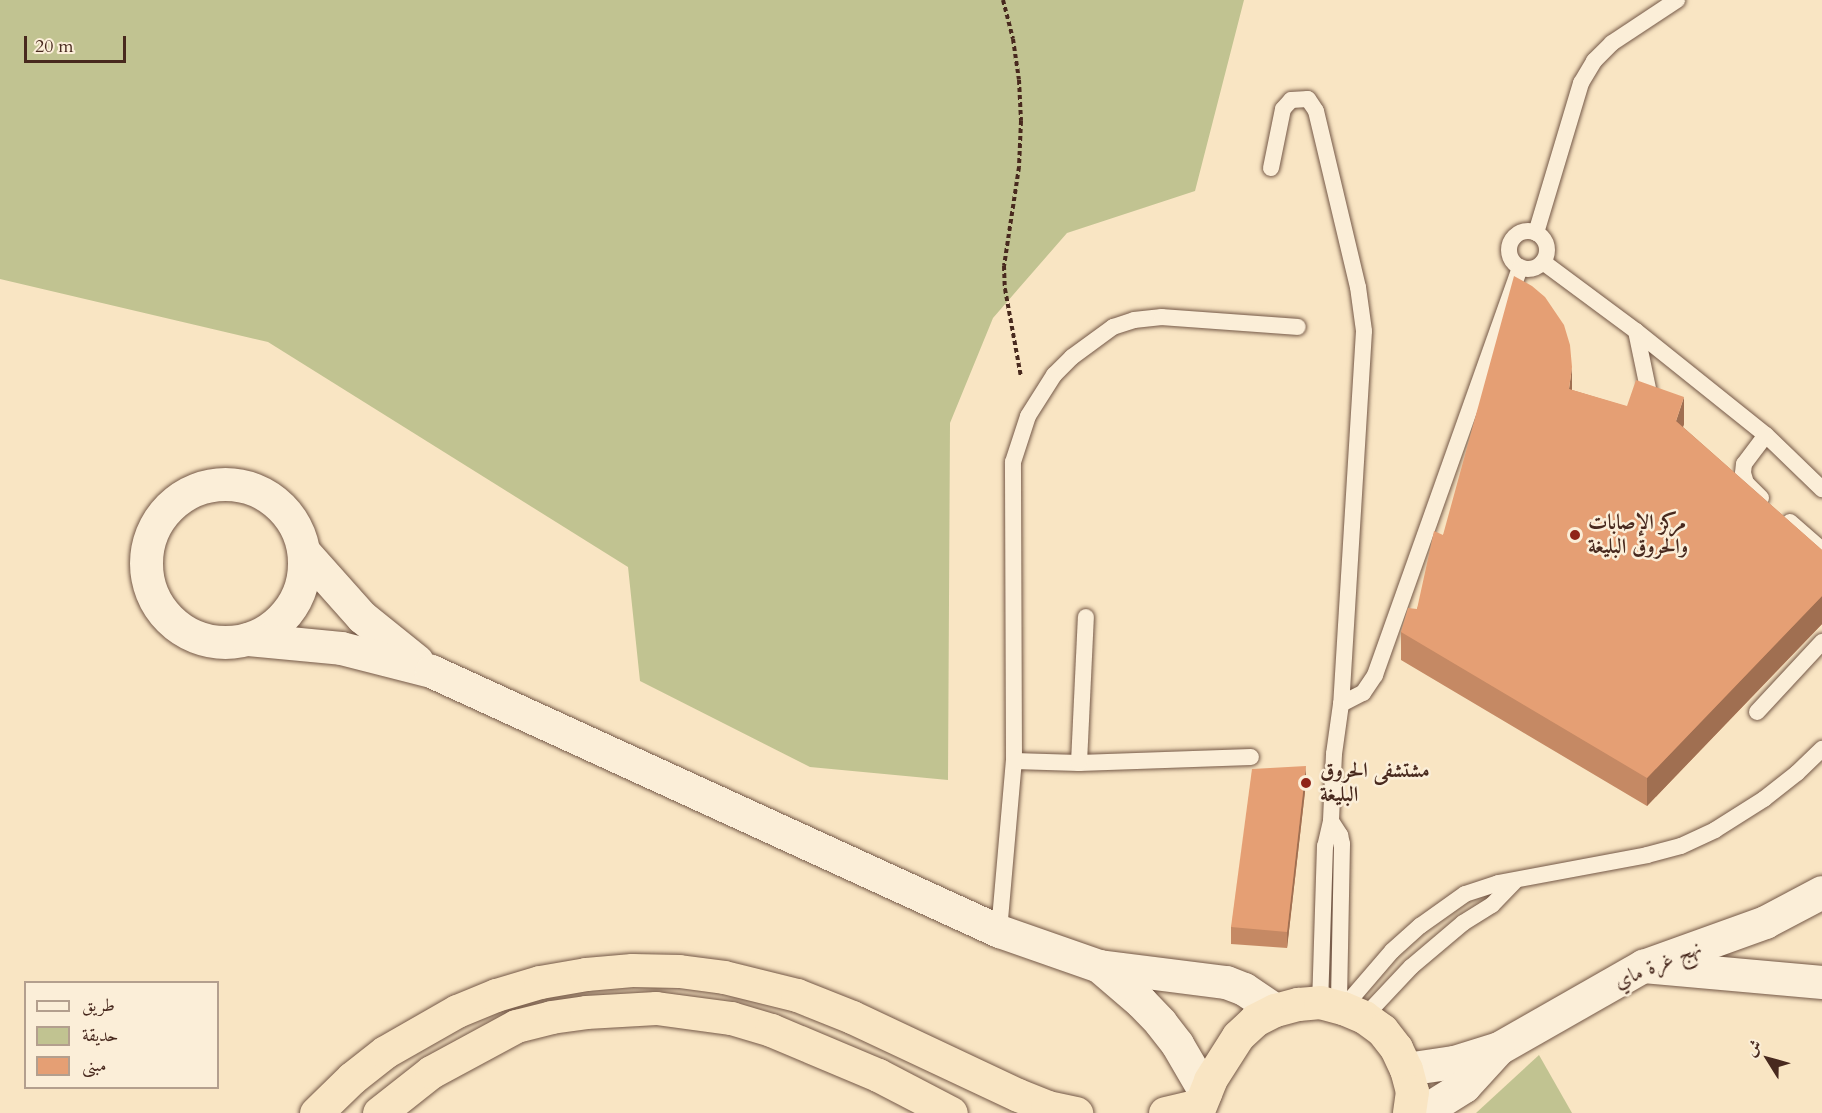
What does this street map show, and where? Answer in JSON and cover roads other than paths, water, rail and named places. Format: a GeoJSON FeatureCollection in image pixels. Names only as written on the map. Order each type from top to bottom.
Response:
{"type":"FeatureCollection","features":[{"type":"Feature","properties":{"kind":"highway"},"geometry":{"type":"LineString","coordinates":[[316,1113],[352,1078],[385,1052],[457,1011],[496,995],[540,982],[586,974],[632,970],[679,971],[724,976],[797,995],[852,1017],[1018,1095],[1047,1107],[1076,1113]]}},
{"type":"Feature","properties":{"kind":"highway"},"geometry":{"type":"LineString","coordinates":[[1165,1113],[1200,1103],[1222,1057],[1238,1036],[1255,1020],[1275,1010],[1298,1004],[1342,1008],[1382,1030],[1396,1048],[1406,1069],[1412,1091],[1409,1113]]}},
{"type":"Feature","properties":{"kind":"highway"},"geometry":{"type":"LineString","coordinates":[[378,1113],[431,1072],[516,1026],[574,1014],[656,1008],[731,1018],[771,1030],[878,1075],[951,1113]]}},
{"type":"Feature","properties":{"kind":"street"},"geometry":{"type":"LineString","coordinates":[[248,639],[273,626],[292,606],[303,580],[304,552],[295,525],[278,503],[255,489],[227,484],[201,487],[178,499],[160,518],[148,544],[146,568],[150,592],[163,613],[181,629],[202,639],[225,643],[248,639],[341,648],[431,671],[999,932],[1099,966],[1226,982],[1244,989],[1275,1010]]}},
{"type":"Feature","properties":{"kind":"street"},"geometry":{"type":"LineString","coordinates":[[304,552],[362,617],[431,671]]}},
{"type":"Feature","properties":{"kind":"street","name":"نهج غرة ماي"},"geometry":{"type":"LineString","coordinates":[[1406,1069],[1454,1062],[1499,1048],[1643,966],[1765,922],[1822,892]]}},
{"type":"Feature","properties":{"kind":"street"},"geometry":{"type":"LineString","coordinates":[[1099,966],[1141,1002],[1177,1044],[1200,1103]]}},
{"type":"Feature","properties":{"kind":"street"},"geometry":{"type":"LineString","coordinates":[[1643,966],[1822,982]]}},
{"type":"Feature","properties":{"kind":"street","name":"نهج غرة ماي"},"geometry":{"type":"LineString","coordinates":[[1421,1113],[1464,1086],[1499,1048]]}},
{"type":"Feature","properties":{"kind":"lane"},"geometry":{"type":"LineString","coordinates":[[1536,233],[1581,83],[1594,61],[1612,43],[1677,0]]}},
{"type":"Feature","properties":{"kind":"lane"},"geometry":{"type":"LineString","coordinates":[[1271,168],[1283,109],[1291,100],[1308,99],[1315,106],[1319,122],[1358,287],[1364,330],[1341,704],[1334,754],[1332,821],[1342,844],[1342,1008]]}},
{"type":"Feature","properties":{"kind":"lane"},"geometry":{"type":"LineString","coordinates":[[1519,233],[1536,233],[1546,246],[1543,262],[1537,267],[1520,267],[1513,262],[1509,246],[1519,233]]}},
{"type":"Feature","properties":{"kind":"lane"},"geometry":{"type":"LineString","coordinates":[[1543,262],[1636,331],[1766,435],[1822,489]]}},
{"type":"Feature","properties":{"kind":"lane"},"geometry":{"type":"LineString","coordinates":[[1341,704],[1363,693],[1375,675],[1520,267]]}},
{"type":"Feature","properties":{"kind":"lane"},"geometry":{"type":"LineString","coordinates":[[999,932],[1014,761],[1013,462],[1028,416],[1054,375],[1072,357],[1092,341],[1123,324],[1162,317],[1299,327]]}},
{"type":"Feature","properties":{"kind":"lane"},"geometry":{"type":"LineString","coordinates":[[1636,331],[1650,398]]}},
{"type":"Feature","properties":{"kind":"lane"},"geometry":{"type":"LineString","coordinates":[[1766,435],[1744,464],[1743,473],[1746,483],[1822,550]]}},
{"type":"Feature","properties":{"kind":"lane"},"geometry":{"type":"LineString","coordinates":[[1079,763],[1086,616]]}},
{"type":"Feature","properties":{"kind":"lane"},"geometry":{"type":"LineString","coordinates":[[1757,712],[1822,642]]}},
{"type":"Feature","properties":{"kind":"lane"},"geometry":{"type":"LineString","coordinates":[[1342,1008],[1392,951],[1449,904],[1480,887],[1515,882],[1681,846],[1715,830],[1764,799],[1797,773],[1822,749]]}},
{"type":"Feature","properties":{"kind":"lane"},"geometry":{"type":"LineString","coordinates":[[1014,761],[1079,763],[1251,757]]}},
{"type":"Feature","properties":{"kind":"lane"},"geometry":{"type":"LineString","coordinates":[[1342,1008],[1420,959],[1463,923],[1492,905],[1515,882]]}},
{"type":"Feature","properties":{"kind":"place","name":"مركز الإصابات والحروق البليغة"},"geometry":{"type":"Point","coordinates":[1575,535]}},
{"type":"Feature","properties":{"kind":"place","name":"مشتشفى الحروق البليغة"},"geometry":{"type":"Point","coordinates":[1306,783]}}]}
